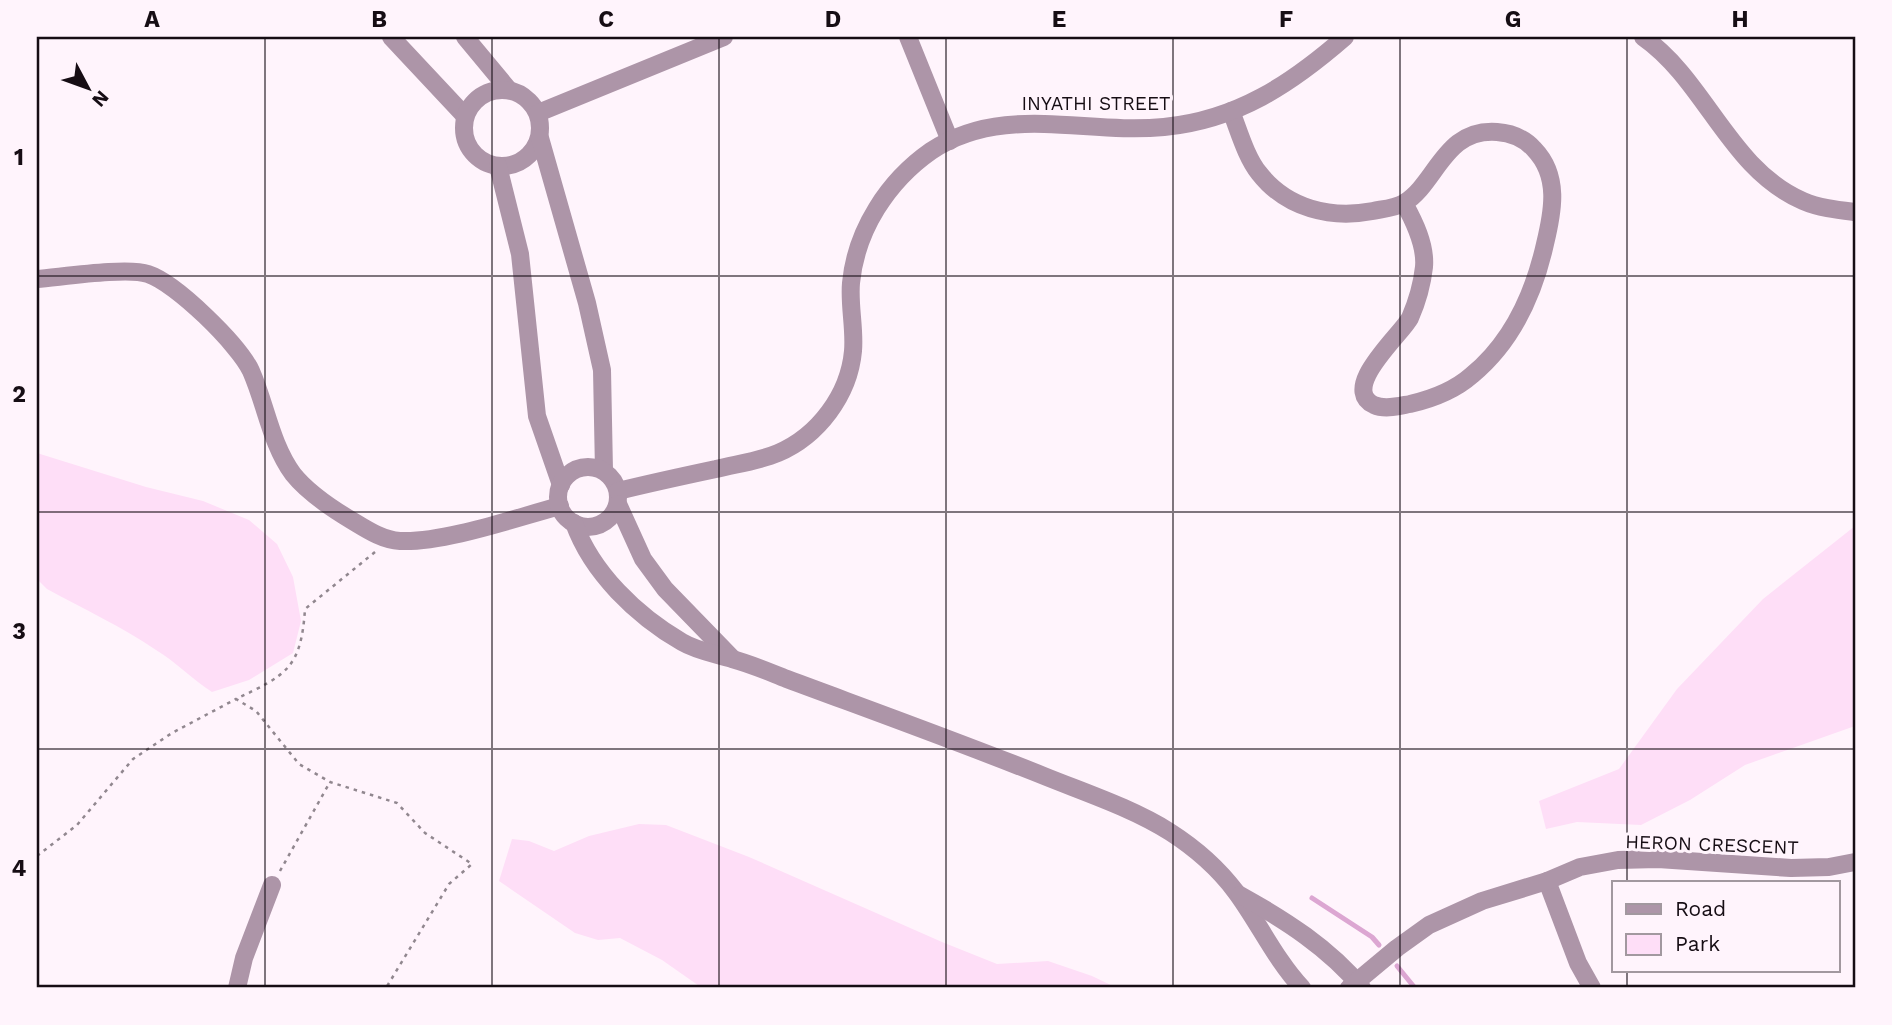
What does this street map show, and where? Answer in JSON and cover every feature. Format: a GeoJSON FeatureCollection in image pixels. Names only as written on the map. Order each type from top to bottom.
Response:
{"type":"FeatureCollection","features":[{"type":"Feature","properties":{"kind":"street"},"geometry":{"type":"LineString","coordinates":[[391,37],[466,116]]}},
{"type":"Feature","properties":{"kind":"street"},"geometry":{"type":"LineString","coordinates":[[465,37],[509,90]]}},
{"type":"Feature","properties":{"kind":"street"},"geometry":{"type":"LineString","coordinates":[[538,113],[724,37]]}},
{"type":"Feature","properties":{"kind":"street"},"geometry":{"type":"LineString","coordinates":[[908,37],[950,141]]}},
{"type":"Feature","properties":{"kind":"street","name":"INYATHI STREET"},"geometry":{"type":"LineString","coordinates":[[618,497],[778,453],[817,427],[831,411],[841,391],[853,351],[851,284],[861,236],[891,188],[912,166],[950,141],[964,133],[991,126],[1025,122],[1131,128],[1195,122],[1231,111],[1282,87],[1345,37]]}},
{"type":"Feature","properties":{"kind":"street"},"geometry":{"type":"LineString","coordinates":[[1643,37],[1678,71],[1755,169],[1803,201],[1855,212]]}},
{"type":"Feature","properties":{"kind":"street"},"geometry":{"type":"LineString","coordinates":[[540,138],[528,156],[509,166],[487,164],[470,149],[464,128],[466,116],[478,98],[487,92],[509,90],[521,94],[531,102],[538,113],[540,138],[587,303],[601,370],[604,471]]}},
{"type":"Feature","properties":{"kind":"street"},"geometry":{"type":"LineString","coordinates":[[1231,111],[1257,171],[1276,190],[1302,206],[1324,212],[1350,215],[1404,203],[1454,147],[1476,135],[1493,132],[1521,138],[1535,150],[1546,166],[1554,201],[1538,274],[1511,330],[1472,376],[1454,388],[1417,402],[1375,406],[1364,393],[1367,374],[1408,320],[1418,299],[1425,264],[1415,223],[1404,203]]}},
{"type":"Feature","properties":{"kind":"street"},"geometry":{"type":"LineString","coordinates":[[498,166],[520,254],[537,416],[561,485]]}},
{"type":"Feature","properties":{"kind":"street"},"geometry":{"type":"LineString","coordinates":[[37,279],[131,272],[148,274],[174,290],[201,312],[249,367],[279,449],[294,475],[331,507],[386,538],[399,541],[446,536],[560,506]]}},
{"type":"Feature","properties":{"kind":"street"},"geometry":{"type":"LineString","coordinates":[[618,497],[614,512],[601,524],[583,526],[574,523],[563,513],[559,492],[566,477],[580,468],[604,471],[613,480],[643,559],[665,589],[733,659]]}},
{"type":"Feature","properties":{"kind":"street"},"geometry":{"type":"LineString","coordinates":[[574,523],[582,546],[629,602],[653,623],[685,644],[733,659],[981,751],[1104,800],[1168,831],[1197,850],[1237,893],[1301,988]]}},
{"type":"Feature","properties":{"kind":"street","name":"HERON CRESCENT"},"geometry":{"type":"LineString","coordinates":[[1356,986],[1429,925],[1482,901],[1547,881],[1580,867],[1618,860],[1658,859],[1812,869],[1855,862]]}},
{"type":"Feature","properties":{"kind":"street"},"geometry":{"type":"LineString","coordinates":[[1547,881],[1578,963],[1592,988]]}},
{"type":"Feature","properties":{"kind":"street"},"geometry":{"type":"LineString","coordinates":[[237,988],[244,958],[272,884]]}},
{"type":"Feature","properties":{"kind":"street"},"geometry":{"type":"LineString","coordinates":[[1237,893],[1306,936],[1336,960],[1356,986]]}},
{"type":"Feature","properties":{"kind":"path"},"geometry":{"type":"LineString","coordinates":[[37,856],[77,825],[133,760],[172,733],[276,680],[297,656],[304,629],[305,609],[381,547],[386,538]]}},
{"type":"Feature","properties":{"kind":"path"},"geometry":{"type":"LineString","coordinates":[[236,699],[256,711],[299,764],[330,782],[397,803],[425,833],[472,864],[449,884],[386,988]]}},
{"type":"Feature","properties":{"kind":"path"},"geometry":{"type":"LineString","coordinates":[[272,884],[330,782]]}},
{"type":"Feature","properties":{"kind":"green space"},"geometry":{"type":"Polygon","coordinates":[[[37,453],[146,487],[203,501],[249,520],[277,544],[293,577],[301,621],[293,653],[249,680],[212,692],[143,642],[47,589],[37,579],[37,453]]]}},
{"type":"Feature","properties":{"kind":"green space"},"geometry":{"type":"Polygon","coordinates":[[[1855,526],[1855,726],[1745,765],[1690,800],[1641,825],[1577,822],[1546,829],[1539,801],[1619,769],[1677,689],[1763,599],[1855,526]]]}},
{"type":"Feature","properties":{"kind":"green space"},"geometry":{"type":"Polygon","coordinates":[[[639,824],[666,825],[749,857],[997,964],[1048,961],[1117,988],[702,988],[662,960],[620,938],[598,940],[575,933],[499,881],[512,839],[529,841],[554,851],[589,836],[639,824]]]}},
{"type":"Feature","properties":{"kind":"waterway"},"geometry":{"type":"LineString","coordinates":[[1312,898],[1372,937],[1379,945]]}},
{"type":"Feature","properties":{"kind":"waterway"},"geometry":{"type":"LineString","coordinates":[[1397,966],[1415,988]]}}]}
